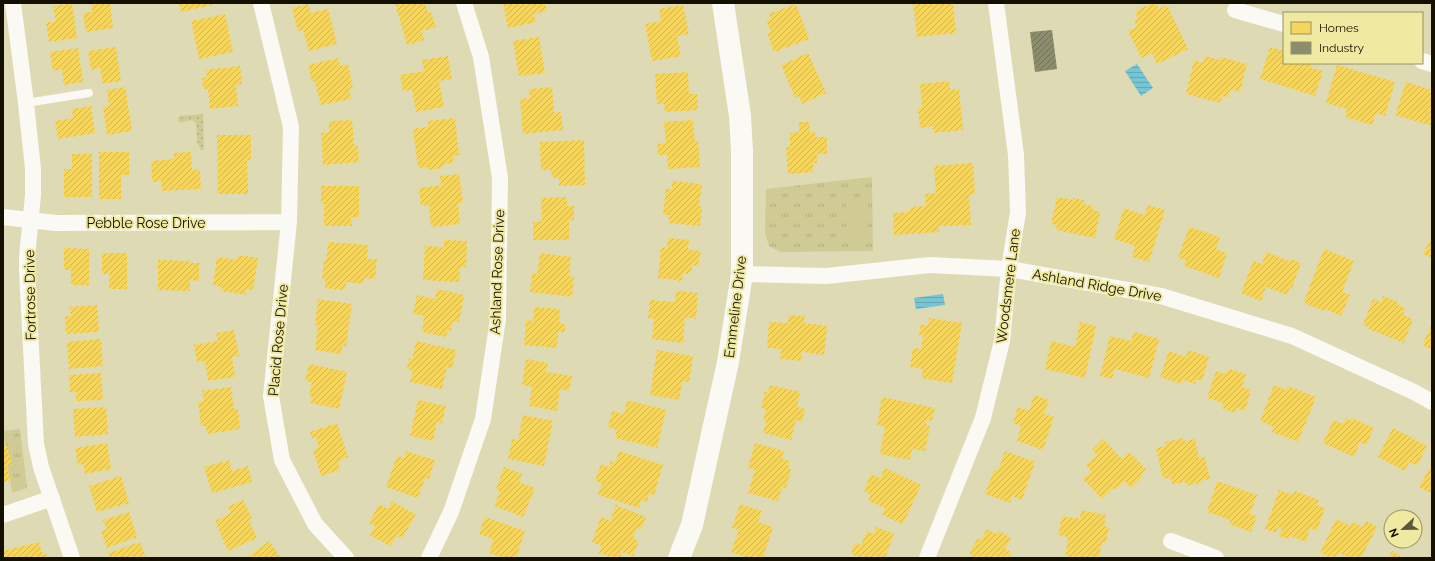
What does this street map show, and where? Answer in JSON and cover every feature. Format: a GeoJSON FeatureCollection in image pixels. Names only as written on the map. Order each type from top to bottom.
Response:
{"type":"FeatureCollection","features":[{"type":"Feature","properties":{"kind":"street","name":"Fortrose Drive"},"geometry":{"type":"LineString","coordinates":[[13,3],[26,103],[34,182],[27,271],[36,444],[41,467],[72,558]]}},
{"type":"Feature","properties":{"kind":"street","name":"Placid Rose Drive"},"geometry":{"type":"LineString","coordinates":[[261,3],[291,127],[288,222],[271,396],[282,460],[315,524],[346,558]]}},
{"type":"Feature","properties":{"kind":"street","name":"Ashland Rose Drive"},"geometry":{"type":"LineString","coordinates":[[429,558],[451,512],[483,419],[498,319],[500,178],[482,57],[464,3]]}},
{"type":"Feature","properties":{"kind":"street","name":"Emmeline Drive"},"geometry":{"type":"LineString","coordinates":[[679,558],[692,525],[718,409],[728,362],[742,274],[742,152],[740,116],[723,3]]}},
{"type":"Feature","properties":{"kind":"street","name":"Woodsmere Lane"},"geometry":{"type":"LineString","coordinates":[[927,558],[983,418],[1002,341],[1009,269],[1018,212],[1016,155],[996,3]]}},
{"type":"Feature","properties":{"kind":"street"},"geometry":{"type":"LineString","coordinates":[[1235,10],[1283,24]]}},
{"type":"Feature","properties":{"kind":"street","name":"Pebble Rose Drive"},"geometry":{"type":"LineString","coordinates":[[3,217],[64,223],[288,222]]}},
{"type":"Feature","properties":{"kind":"street","name":"Ashland Ridge Drive"},"geometry":{"type":"LineString","coordinates":[[742,274],[826,276],[930,265],[1009,269],[1161,296],[1292,336],[1414,392],[1432,402]]}},
{"type":"Feature","properties":{"kind":"street"},"geometry":{"type":"LineString","coordinates":[[3,515],[52,498]]}},
{"type":"Feature","properties":{"kind":"street"},"geometry":{"type":"LineString","coordinates":[[1171,541],[1216,558]]}},
{"type":"Feature","properties":{"kind":"lane"},"geometry":{"type":"LineString","coordinates":[[26,103],[89,93]]}},
{"type":"Feature","properties":{"kind":"green space"},"geometry":{"type":"Polygon","coordinates":[[[203,114],[204,150],[201,150],[197,142],[196,123],[191,120],[180,123],[178,119],[179,116],[203,114]]]}},
{"type":"Feature","properties":{"kind":"green space"},"geometry":{"type":"Polygon","coordinates":[[[872,177],[873,251],[781,252],[769,246],[765,233],[766,189],[872,177]]]}},
{"type":"Feature","properties":{"kind":"green space"},"geometry":{"type":"Polygon","coordinates":[[[846,201],[867,201],[868,244],[847,244],[846,201]]]}},
{"type":"Feature","properties":{"kind":"green space"},"geometry":{"type":"Polygon","coordinates":[[[20,429],[27,488],[12,493],[3,431],[20,429]]]}},
{"type":"Feature","properties":{"kind":"water"},"geometry":{"type":"Polygon","coordinates":[[[1137,64],[1153,88],[1141,96],[1125,71],[1137,64]]]}},
{"type":"Feature","properties":{"kind":"water"},"geometry":{"type":"Polygon","coordinates":[[[943,294],[945,305],[916,309],[914,298],[943,294]]]}},
{"type":"Feature","properties":{"kind":"building: Homes"},"geometry":{"type":"Polygon","coordinates":[[[72,3],[77,38],[49,42],[46,23],[56,21],[53,6],[72,3]]]}},
{"type":"Feature","properties":{"kind":"building: Homes"},"geometry":{"type":"Polygon","coordinates":[[[91,3],[110,3],[113,28],[86,32],[83,13],[92,12],[91,3]]]}},
{"type":"Feature","properties":{"kind":"building: Homes"},"geometry":{"type":"Polygon","coordinates":[[[179,3],[212,3],[212,5],[181,12],[179,3]]]}},
{"type":"Feature","properties":{"kind":"building: Homes"},"geometry":{"type":"Polygon","coordinates":[[[395,3],[425,3],[428,13],[431,12],[436,27],[422,31],[424,40],[407,45],[395,3]]]}},
{"type":"Feature","properties":{"kind":"building: Homes"},"geometry":{"type":"Polygon","coordinates":[[[503,3],[545,3],[547,11],[534,14],[536,22],[508,28],[503,3]]]}},
{"type":"Feature","properties":{"kind":"building: Homes"},"geometry":{"type":"Polygon","coordinates":[[[913,3],[953,3],[956,33],[917,37],[913,3]]]}},
{"type":"Feature","properties":{"kind":"building: Homes"},"geometry":{"type":"Polygon","coordinates":[[[1156,3],[1159,9],[1167,5],[1188,49],[1157,64],[1152,53],[1141,58],[1128,31],[1137,27],[1134,20],[1138,18],[1135,11],[1156,3]]]}},
{"type":"Feature","properties":{"kind":"building: Homes"},"geometry":{"type":"Polygon","coordinates":[[[308,4],[311,13],[328,9],[337,44],[309,51],[303,30],[298,31],[292,8],[308,4]]]}},
{"type":"Feature","properties":{"kind":"building: Homes"},"geometry":{"type":"Polygon","coordinates":[[[796,4],[809,39],[774,52],[767,33],[771,32],[766,21],[771,19],[769,14],[796,4]]]}},
{"type":"Feature","properties":{"kind":"building: Homes"},"geometry":{"type":"Polygon","coordinates":[[[683,5],[689,34],[677,36],[681,56],[652,61],[645,24],[661,21],[659,9],[683,5]]]}},
{"type":"Feature","properties":{"kind":"building: Homes"},"geometry":{"type":"Polygon","coordinates":[[[225,14],[233,52],[199,59],[191,21],[225,14]]]}},
{"type":"Feature","properties":{"kind":"building: Homes"},"geometry":{"type":"Polygon","coordinates":[[[539,37],[545,73],[519,76],[513,41],[539,37]]]}},
{"type":"Feature","properties":{"kind":"building: Homes"},"geometry":{"type":"Polygon","coordinates":[[[116,47],[121,81],[103,84],[100,68],[91,70],[88,51],[116,47]]]}},
{"type":"Feature","properties":{"kind":"building: Homes"},"geometry":{"type":"Polygon","coordinates":[[[1270,47],[1283,51],[1283,64],[1312,64],[1311,68],[1323,71],[1315,96],[1260,79],[1270,47]]]}},
{"type":"Feature","properties":{"kind":"building: Homes"},"geometry":{"type":"Polygon","coordinates":[[[78,48],[83,82],[64,85],[62,69],[53,71],[50,52],[78,48]]]}},
{"type":"Feature","properties":{"kind":"building: Homes"},"geometry":{"type":"Polygon","coordinates":[[[808,53],[826,93],[802,104],[799,96],[795,98],[781,65],[808,53]]]}},
{"type":"Feature","properties":{"kind":"building: Homes"},"geometry":{"type":"Polygon","coordinates":[[[448,56],[452,79],[439,81],[444,107],[416,112],[412,90],[403,91],[400,75],[424,71],[422,60],[448,56]]]}},
{"type":"Feature","properties":{"kind":"building: Homes"},"geometry":{"type":"Polygon","coordinates":[[[1205,56],[1220,60],[1221,57],[1247,64],[1240,92],[1231,89],[1228,98],[1222,96],[1220,103],[1186,94],[1194,60],[1203,63],[1205,56]]]}},
{"type":"Feature","properties":{"kind":"building: Homes"},"geometry":{"type":"Polygon","coordinates":[[[338,58],[340,66],[348,64],[353,88],[349,89],[351,99],[321,105],[315,82],[312,82],[308,65],[338,58]]]}},
{"type":"Feature","properties":{"kind":"building: Homes"},"geometry":{"type":"Polygon","coordinates":[[[1337,65],[1395,82],[1385,116],[1376,113],[1372,125],[1345,117],[1347,109],[1326,103],[1337,65]]]}},
{"type":"Feature","properties":{"kind":"building: Homes"},"geometry":{"type":"Polygon","coordinates":[[[240,66],[242,84],[236,85],[238,106],[210,109],[208,89],[203,89],[202,78],[207,77],[206,70],[240,66]]]}},
{"type":"Feature","properties":{"kind":"building: Homes"},"geometry":{"type":"Polygon","coordinates":[[[688,72],[689,94],[697,94],[698,110],[665,112],[664,104],[657,104],[655,74],[688,72]]]}},
{"type":"Feature","properties":{"kind":"building: Homes"},"geometry":{"type":"Polygon","coordinates":[[[949,81],[950,90],[959,89],[963,130],[933,133],[933,126],[920,128],[918,108],[922,108],[920,84],[949,81]]]}},
{"type":"Feature","properties":{"kind":"building: Homes"},"geometry":{"type":"Polygon","coordinates":[[[1406,82],[1432,90],[1432,126],[1395,115],[1406,82]]]}},
{"type":"Feature","properties":{"kind":"building: Homes"},"geometry":{"type":"Polygon","coordinates":[[[125,87],[132,131],[107,135],[103,107],[109,106],[107,90],[125,87]]]}},
{"type":"Feature","properties":{"kind":"building: Homes"},"geometry":{"type":"Polygon","coordinates":[[[552,87],[554,113],[561,112],[563,130],[523,134],[520,99],[530,98],[529,89],[552,87]]]}},
{"type":"Feature","properties":{"kind":"building: Homes"},"geometry":{"type":"Polygon","coordinates":[[[91,106],[95,133],[58,139],[55,121],[73,118],[72,109],[91,106]]]}},
{"type":"Feature","properties":{"kind":"building: Homes"},"geometry":{"type":"Polygon","coordinates":[[[455,118],[459,155],[453,156],[453,163],[443,164],[443,168],[428,170],[427,167],[418,168],[413,129],[428,127],[428,121],[455,118]]]}},
{"type":"Feature","properties":{"kind":"building: Homes"},"geometry":{"type":"Polygon","coordinates":[[[352,120],[354,146],[358,146],[359,162],[323,165],[321,133],[329,132],[329,121],[352,120]]]}},
{"type":"Feature","properties":{"kind":"building: Homes"},"geometry":{"type":"Polygon","coordinates":[[[693,120],[695,142],[698,141],[700,167],[668,169],[667,155],[658,155],[657,144],[666,143],[664,122],[693,120]]]}},
{"type":"Feature","properties":{"kind":"building: Homes"},"geometry":{"type":"Polygon","coordinates":[[[799,122],[809,122],[810,132],[815,132],[816,137],[827,137],[827,154],[817,154],[817,163],[813,163],[813,172],[788,174],[786,147],[790,147],[790,133],[799,132],[799,122]]]}},
{"type":"Feature","properties":{"kind":"building: Homes"},"geometry":{"type":"Polygon","coordinates":[[[217,135],[251,135],[251,160],[247,160],[248,194],[218,194],[217,135]]]}},
{"type":"Feature","properties":{"kind":"building: Homes"},"geometry":{"type":"Polygon","coordinates":[[[584,140],[585,185],[559,186],[559,178],[552,178],[551,170],[541,170],[540,142],[584,140]]]}},
{"type":"Feature","properties":{"kind":"building: Homes"},"geometry":{"type":"Polygon","coordinates":[[[99,152],[129,152],[129,175],[121,175],[121,199],[99,199],[99,152]]]}},
{"type":"Feature","properties":{"kind":"building: Homes"},"geometry":{"type":"Polygon","coordinates":[[[191,152],[192,170],[200,169],[201,189],[162,191],[161,181],[152,182],[151,161],[174,159],[173,153],[191,152]]]}},
{"type":"Feature","properties":{"kind":"building: Homes"},"geometry":{"type":"Polygon","coordinates":[[[72,154],[92,154],[92,197],[64,197],[64,169],[72,169],[72,154]]]}},
{"type":"Feature","properties":{"kind":"building: Homes"},"geometry":{"type":"Polygon","coordinates":[[[973,163],[975,194],[969,195],[971,225],[938,226],[939,232],[894,235],[893,213],[910,212],[910,207],[926,206],[925,194],[936,193],[934,166],[973,163]]]}},
{"type":"Feature","properties":{"kind":"building: Homes"},"geometry":{"type":"Polygon","coordinates":[[[459,174],[463,203],[458,203],[460,224],[431,227],[429,205],[421,206],[419,188],[441,185],[440,176],[459,174]]]}},
{"type":"Feature","properties":{"kind":"building: Homes"},"geometry":{"type":"Polygon","coordinates":[[[672,181],[702,184],[699,206],[702,207],[700,226],[669,223],[669,215],[663,215],[666,189],[672,189],[672,181]]]}},
{"type":"Feature","properties":{"kind":"building: Homes"},"geometry":{"type":"Polygon","coordinates":[[[321,186],[359,186],[359,217],[351,217],[352,226],[324,226],[324,204],[321,203],[321,186]]]}},
{"type":"Feature","properties":{"kind":"building: Homes"},"geometry":{"type":"Polygon","coordinates":[[[567,197],[567,206],[574,206],[574,220],[569,220],[569,240],[533,240],[533,222],[542,221],[541,198],[567,197]]]}},
{"type":"Feature","properties":{"kind":"building: Homes"},"geometry":{"type":"Polygon","coordinates":[[[1057,197],[1073,200],[1073,198],[1084,200],[1083,204],[1093,206],[1093,210],[1100,212],[1095,238],[1056,230],[1057,225],[1051,224],[1057,197]]]}},
{"type":"Feature","properties":{"kind":"building: Homes"},"geometry":{"type":"Polygon","coordinates":[[[1148,205],[1165,210],[1149,262],[1132,257],[1135,246],[1114,239],[1124,208],[1144,215],[1148,205]]]}},
{"type":"Feature","properties":{"kind":"building: Homes"},"geometry":{"type":"Polygon","coordinates":[[[1189,227],[1220,237],[1216,249],[1227,253],[1219,278],[1184,266],[1186,260],[1178,258],[1189,227]]]}},
{"type":"Feature","properties":{"kind":"building: Homes"},"geometry":{"type":"Polygon","coordinates":[[[668,238],[689,240],[688,250],[701,251],[698,266],[692,265],[692,270],[688,274],[683,273],[682,281],[658,278],[661,247],[667,248],[668,238]]]}},
{"type":"Feature","properties":{"kind":"building: Homes"},"geometry":{"type":"Polygon","coordinates":[[[444,240],[467,241],[466,267],[460,267],[459,282],[423,280],[425,246],[444,247],[444,240]]]}},
{"type":"Feature","properties":{"kind":"building: Homes"},"geometry":{"type":"Polygon","coordinates":[[[1430,240],[1432,241],[1432,258],[1423,254],[1430,240]]]}},
{"type":"Feature","properties":{"kind":"building: Homes"},"geometry":{"type":"Polygon","coordinates":[[[328,242],[368,245],[367,259],[377,259],[375,279],[364,278],[363,284],[346,282],[345,290],[325,288],[325,280],[322,280],[328,242]]]}},
{"type":"Feature","properties":{"kind":"building: Homes"},"geometry":{"type":"Polygon","coordinates":[[[64,248],[89,249],[89,285],[71,285],[71,270],[64,270],[64,248]]]}},
{"type":"Feature","properties":{"kind":"building: Homes"},"geometry":{"type":"Polygon","coordinates":[[[1324,249],[1354,261],[1342,292],[1350,295],[1341,316],[1325,309],[1324,311],[1306,304],[1304,301],[1324,249]]]}},
{"type":"Feature","properties":{"kind":"building: Homes"},"geometry":{"type":"Polygon","coordinates":[[[1266,252],[1289,261],[1290,259],[1301,263],[1292,288],[1290,287],[1287,295],[1266,287],[1261,301],[1241,293],[1253,261],[1262,264],[1266,252]]]}},
{"type":"Feature","properties":{"kind":"building: Homes"},"geometry":{"type":"Polygon","coordinates":[[[102,253],[127,253],[127,289],[109,289],[109,274],[102,274],[102,253]]]}},
{"type":"Feature","properties":{"kind":"building: Homes"},"geometry":{"type":"Polygon","coordinates":[[[540,253],[571,257],[569,276],[574,277],[572,297],[530,292],[532,273],[537,274],[540,253]]]}},
{"type":"Feature","properties":{"kind":"building: Homes"},"geometry":{"type":"Polygon","coordinates":[[[238,255],[258,258],[253,290],[246,289],[246,295],[221,291],[222,287],[213,285],[217,257],[237,260],[238,255]]]}},
{"type":"Feature","properties":{"kind":"building: Homes"},"geometry":{"type":"Polygon","coordinates":[[[158,260],[189,261],[189,263],[199,263],[199,281],[190,280],[190,291],[158,290],[158,260]]]}},
{"type":"Feature","properties":{"kind":"building: Homes"},"geometry":{"type":"Polygon","coordinates":[[[437,289],[464,295],[459,322],[453,321],[451,331],[448,330],[446,337],[422,332],[424,316],[413,314],[417,295],[435,299],[437,289]]]}},
{"type":"Feature","properties":{"kind":"building: Homes"},"geometry":{"type":"Polygon","coordinates":[[[676,291],[698,293],[696,319],[685,317],[683,343],[652,339],[654,319],[648,318],[650,300],[675,302],[676,291]]]}},
{"type":"Feature","properties":{"kind":"building: Homes"},"geometry":{"type":"Polygon","coordinates":[[[1383,296],[1398,302],[1397,304],[1405,308],[1403,315],[1413,319],[1404,343],[1369,329],[1369,327],[1363,325],[1373,299],[1381,302],[1383,296]]]}},
{"type":"Feature","properties":{"kind":"building: Homes"},"geometry":{"type":"Polygon","coordinates":[[[318,299],[352,304],[346,346],[342,346],[341,354],[315,350],[318,325],[315,325],[318,299]]]}},
{"type":"Feature","properties":{"kind":"building: Homes"},"geometry":{"type":"Polygon","coordinates":[[[97,305],[99,332],[66,334],[65,316],[71,316],[70,307],[97,305]]]}},
{"type":"Feature","properties":{"kind":"building: Homes"},"geometry":{"type":"Polygon","coordinates":[[[534,307],[560,309],[559,322],[565,325],[565,332],[558,332],[557,348],[524,345],[526,320],[533,321],[534,307]]]}},
{"type":"Feature","properties":{"kind":"building: Homes"},"geometry":{"type":"Polygon","coordinates":[[[789,315],[805,316],[804,323],[827,326],[824,355],[802,352],[801,361],[780,359],[781,349],[767,348],[769,322],[788,323],[789,315]]]}},
{"type":"Feature","properties":{"kind":"building: Homes"},"geometry":{"type":"Polygon","coordinates":[[[929,318],[962,323],[952,383],[922,378],[923,369],[910,367],[913,348],[921,349],[923,336],[919,335],[921,324],[928,326],[929,318]]]}},
{"type":"Feature","properties":{"kind":"building: Homes"},"geometry":{"type":"Polygon","coordinates":[[[1080,322],[1096,326],[1085,378],[1045,369],[1051,341],[1075,347],[1080,322]]]}},
{"type":"Feature","properties":{"kind":"building: Homes"},"geometry":{"type":"Polygon","coordinates":[[[1432,324],[1432,350],[1422,345],[1432,324]]]}},
{"type":"Feature","properties":{"kind":"building: Homes"},"geometry":{"type":"Polygon","coordinates":[[[234,330],[239,356],[232,357],[235,377],[208,381],[205,361],[197,362],[194,345],[218,341],[216,333],[234,330]]]}},
{"type":"Feature","properties":{"kind":"building: Homes"},"geometry":{"type":"Polygon","coordinates":[[[1134,332],[1159,339],[1149,378],[1115,369],[1112,379],[1100,376],[1110,336],[1131,341],[1134,332]]]}},
{"type":"Feature","properties":{"kind":"building: Homes"},"geometry":{"type":"Polygon","coordinates":[[[101,339],[103,366],[69,369],[67,342],[101,339]]]}},
{"type":"Feature","properties":{"kind":"building: Homes"},"geometry":{"type":"Polygon","coordinates":[[[416,341],[456,350],[452,369],[447,367],[442,389],[410,382],[413,371],[407,369],[409,358],[412,359],[416,341]]]}},
{"type":"Feature","properties":{"kind":"building: Homes"},"geometry":{"type":"Polygon","coordinates":[[[657,350],[693,356],[689,382],[682,381],[679,400],[650,395],[657,350]]]}},
{"type":"Feature","properties":{"kind":"building: Homes"},"geometry":{"type":"Polygon","coordinates":[[[1188,350],[1209,357],[1202,381],[1197,379],[1195,384],[1183,380],[1182,384],[1160,377],[1169,351],[1186,357],[1188,350]]]}},
{"type":"Feature","properties":{"kind":"building: Homes"},"geometry":{"type":"Polygon","coordinates":[[[526,359],[548,363],[546,372],[572,376],[569,391],[560,389],[557,411],[529,406],[532,387],[522,385],[526,359]]]}},
{"type":"Feature","properties":{"kind":"building: Homes"},"geometry":{"type":"Polygon","coordinates":[[[309,364],[347,372],[339,409],[310,403],[312,397],[309,396],[312,382],[305,381],[309,364]]]}},
{"type":"Feature","properties":{"kind":"building: Homes"},"geometry":{"type":"Polygon","coordinates":[[[1229,369],[1246,374],[1242,387],[1251,390],[1245,411],[1236,408],[1235,413],[1222,408],[1223,403],[1207,398],[1216,371],[1225,374],[1229,369]]]}},
{"type":"Feature","properties":{"kind":"building: Homes"},"geometry":{"type":"Polygon","coordinates":[[[101,373],[103,400],[76,401],[76,392],[70,392],[69,375],[101,373]]]}},
{"type":"Feature","properties":{"kind":"building: Homes"},"geometry":{"type":"Polygon","coordinates":[[[770,385],[800,392],[797,407],[805,409],[802,422],[796,420],[791,440],[763,433],[766,421],[763,420],[766,409],[761,408],[765,391],[768,393],[770,385]]]}},
{"type":"Feature","properties":{"kind":"building: Homes"},"geometry":{"type":"Polygon","coordinates":[[[1274,385],[1286,390],[1288,386],[1316,397],[1298,442],[1272,432],[1274,427],[1260,421],[1274,385]]]}},
{"type":"Feature","properties":{"kind":"building: Homes"},"geometry":{"type":"Polygon","coordinates":[[[231,387],[234,409],[238,409],[240,429],[207,434],[206,426],[201,426],[198,402],[204,401],[202,391],[231,387]]]}},
{"type":"Feature","properties":{"kind":"building: Homes"},"geometry":{"type":"Polygon","coordinates":[[[1034,395],[1049,400],[1044,414],[1054,417],[1043,450],[1017,441],[1021,426],[1013,423],[1018,407],[1029,411],[1034,395]]]}},
{"type":"Feature","properties":{"kind":"building: Homes"},"geometry":{"type":"Polygon","coordinates":[[[882,397],[935,408],[932,421],[927,420],[926,425],[930,426],[925,451],[912,449],[910,460],[880,454],[885,427],[877,425],[882,397]]]}},
{"type":"Feature","properties":{"kind":"building: Homes"},"geometry":{"type":"Polygon","coordinates":[[[418,400],[446,406],[442,423],[437,422],[433,441],[410,436],[418,400]]]}},
{"type":"Feature","properties":{"kind":"building: Homes"},"geometry":{"type":"Polygon","coordinates":[[[627,400],[666,410],[657,448],[615,438],[617,430],[608,427],[612,411],[624,414],[627,400]]]}},
{"type":"Feature","properties":{"kind":"building: Homes"},"geometry":{"type":"Polygon","coordinates":[[[106,407],[108,434],[75,437],[73,409],[106,407]]]}},
{"type":"Feature","properties":{"kind":"building: Homes"},"geometry":{"type":"Polygon","coordinates":[[[523,415],[553,421],[544,466],[508,459],[512,439],[518,440],[523,415]]]}},
{"type":"Feature","properties":{"kind":"building: Homes"},"geometry":{"type":"Polygon","coordinates":[[[1346,418],[1351,421],[1352,418],[1374,428],[1366,445],[1360,442],[1354,457],[1323,443],[1333,420],[1343,424],[1346,418]]]}},
{"type":"Feature","properties":{"kind":"building: Homes"},"geometry":{"type":"Polygon","coordinates":[[[337,423],[348,457],[338,461],[340,470],[321,476],[313,450],[319,448],[316,437],[312,438],[310,432],[337,423]]]}},
{"type":"Feature","properties":{"kind":"building: Homes"},"geometry":{"type":"Polygon","coordinates":[[[1393,428],[1427,446],[1417,466],[1409,462],[1405,471],[1378,457],[1393,428]]]}},
{"type":"Feature","properties":{"kind":"building: Homes"},"geometry":{"type":"Polygon","coordinates":[[[1184,438],[1184,441],[1195,439],[1199,458],[1205,457],[1210,479],[1202,480],[1202,482],[1186,486],[1185,482],[1172,484],[1170,477],[1163,479],[1156,448],[1166,446],[1165,442],[1184,438]]]}},
{"type":"Feature","properties":{"kind":"building: Homes"},"geometry":{"type":"Polygon","coordinates":[[[1103,439],[1122,459],[1129,452],[1146,469],[1141,474],[1143,476],[1131,488],[1125,481],[1115,490],[1113,488],[1102,499],[1083,479],[1091,471],[1086,465],[1097,455],[1092,450],[1103,439]]]}},
{"type":"Feature","properties":{"kind":"building: Homes"},"geometry":{"type":"Polygon","coordinates":[[[107,443],[111,469],[85,474],[83,464],[78,465],[75,448],[107,443]]]}},
{"type":"Feature","properties":{"kind":"building: Homes"},"geometry":{"type":"Polygon","coordinates":[[[755,443],[784,451],[782,459],[790,461],[788,468],[791,469],[786,488],[782,487],[778,501],[748,493],[755,470],[748,468],[755,443]]]}},
{"type":"Feature","properties":{"kind":"building: Homes"},"geometry":{"type":"Polygon","coordinates":[[[7,445],[12,465],[7,466],[11,480],[3,482],[3,446],[7,445]]]}},
{"type":"Feature","properties":{"kind":"building: Homes"},"geometry":{"type":"Polygon","coordinates":[[[406,451],[435,460],[429,479],[425,478],[418,498],[386,487],[397,456],[404,458],[406,451]]]}},
{"type":"Feature","properties":{"kind":"building: Homes"},"geometry":{"type":"Polygon","coordinates":[[[619,451],[663,465],[654,495],[649,494],[647,502],[641,500],[639,508],[598,495],[602,483],[595,481],[601,464],[609,467],[611,461],[615,463],[619,451]]]}},
{"type":"Feature","properties":{"kind":"building: Homes"},"geometry":{"type":"Polygon","coordinates":[[[1005,451],[1035,462],[1022,500],[1012,496],[1010,503],[985,494],[994,470],[998,471],[1005,451]]]}},
{"type":"Feature","properties":{"kind":"building: Homes"},"geometry":{"type":"Polygon","coordinates":[[[229,460],[232,471],[248,466],[252,482],[212,493],[204,467],[229,460]]]}},
{"type":"Feature","properties":{"kind":"building: Homes"},"geometry":{"type":"Polygon","coordinates":[[[1432,464],[1432,494],[1419,487],[1432,464]]]}},
{"type":"Feature","properties":{"kind":"building: Homes"},"geometry":{"type":"Polygon","coordinates":[[[504,467],[522,474],[519,482],[535,488],[523,517],[494,506],[500,492],[496,489],[504,467]]]}},
{"type":"Feature","properties":{"kind":"building: Homes"},"geometry":{"type":"Polygon","coordinates":[[[885,468],[921,485],[903,524],[882,515],[885,508],[868,501],[871,495],[864,491],[871,474],[880,478],[885,468]]]}},
{"type":"Feature","properties":{"kind":"building: Homes"},"geometry":{"type":"Polygon","coordinates":[[[121,476],[129,503],[97,512],[89,486],[121,476]]]}},
{"type":"Feature","properties":{"kind":"building: Homes"},"geometry":{"type":"Polygon","coordinates":[[[1217,481],[1257,495],[1250,514],[1257,516],[1251,532],[1229,524],[1231,520],[1207,512],[1217,481]]]}},
{"type":"Feature","properties":{"kind":"building: Homes"},"geometry":{"type":"Polygon","coordinates":[[[1279,490],[1293,495],[1295,491],[1319,500],[1317,505],[1325,508],[1317,531],[1310,528],[1306,542],[1290,536],[1289,539],[1279,536],[1282,529],[1278,527],[1276,533],[1265,529],[1279,490]]]}},
{"type":"Feature","properties":{"kind":"building: Homes"},"geometry":{"type":"Polygon","coordinates":[[[243,500],[252,518],[249,520],[257,538],[228,551],[215,521],[231,513],[228,507],[243,500]]]}},
{"type":"Feature","properties":{"kind":"building: Homes"},"geometry":{"type":"Polygon","coordinates":[[[392,501],[416,515],[402,538],[397,535],[390,546],[370,535],[375,526],[369,523],[379,504],[388,509],[392,501]]]}},
{"type":"Feature","properties":{"kind":"building: Homes"},"geometry":{"type":"Polygon","coordinates":[[[740,504],[762,511],[758,522],[773,527],[763,558],[748,558],[731,552],[739,530],[732,528],[740,504]]]}},
{"type":"Feature","properties":{"kind":"building: Homes"},"geometry":{"type":"Polygon","coordinates":[[[616,505],[646,517],[641,529],[637,528],[633,538],[639,541],[633,556],[622,552],[620,558],[613,558],[599,553],[602,546],[592,542],[601,517],[610,521],[616,505]]]}},
{"type":"Feature","properties":{"kind":"building: Homes"},"geometry":{"type":"Polygon","coordinates":[[[1081,510],[1106,515],[1104,526],[1109,527],[1106,543],[1102,542],[1099,558],[1065,558],[1068,537],[1058,535],[1062,516],[1080,519],[1081,510]]]}},
{"type":"Feature","properties":{"kind":"building: Homes"},"geometry":{"type":"Polygon","coordinates":[[[129,512],[137,537],[107,548],[101,531],[107,529],[103,520],[129,512]]]}},
{"type":"Feature","properties":{"kind":"building: Homes"},"geometry":{"type":"Polygon","coordinates":[[[485,517],[525,531],[516,558],[504,558],[489,553],[493,539],[479,534],[485,517]]]}},
{"type":"Feature","properties":{"kind":"building: Homes"},"geometry":{"type":"Polygon","coordinates":[[[1336,519],[1350,526],[1352,522],[1363,527],[1366,521],[1377,527],[1361,558],[1350,558],[1339,553],[1336,558],[1331,558],[1320,553],[1336,519]]]}},
{"type":"Feature","properties":{"kind":"building: Homes"},"geometry":{"type":"Polygon","coordinates":[[[876,527],[894,534],[885,558],[857,558],[858,557],[851,554],[855,543],[861,545],[867,531],[874,534],[876,527]]]}},
{"type":"Feature","properties":{"kind":"building: Homes"},"geometry":{"type":"Polygon","coordinates":[[[987,529],[997,534],[999,531],[1011,538],[1005,549],[1012,553],[1009,558],[970,558],[972,555],[969,553],[978,538],[981,540],[987,529]]]}},
{"type":"Feature","properties":{"kind":"building: Homes"},"geometry":{"type":"Polygon","coordinates":[[[269,541],[281,558],[247,557],[269,541]]]}},
{"type":"Feature","properties":{"kind":"building: Homes"},"geometry":{"type":"Polygon","coordinates":[[[39,542],[43,555],[47,554],[48,558],[3,558],[3,551],[39,542]]]}},
{"type":"Feature","properties":{"kind":"building: Homes"},"geometry":{"type":"Polygon","coordinates":[[[140,542],[146,558],[110,558],[108,553],[140,542]]]}},
{"type":"Feature","properties":{"kind":"building: Homes"},"geometry":{"type":"Polygon","coordinates":[[[1392,551],[1403,558],[1388,558],[1392,551]]]}},
{"type":"Feature","properties":{"kind":"building: Industry"},"geometry":{"type":"Polygon","coordinates":[[[1052,30],[1057,69],[1035,72],[1030,32],[1052,30]]]}}]}
